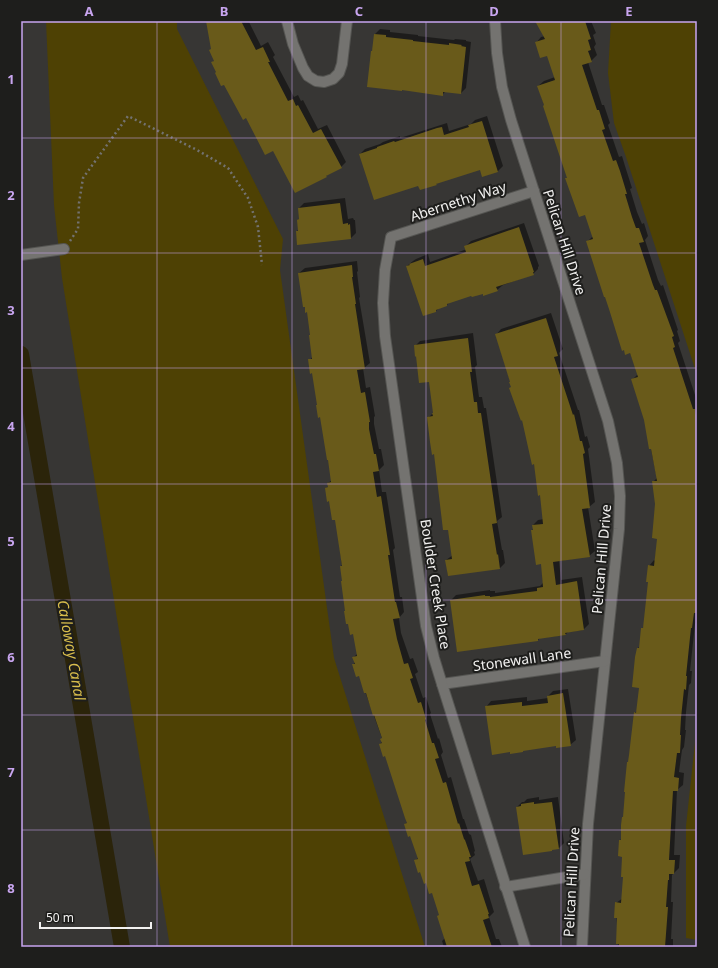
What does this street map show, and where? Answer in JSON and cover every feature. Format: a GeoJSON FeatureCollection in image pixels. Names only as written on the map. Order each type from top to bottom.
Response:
{"type":"FeatureCollection","features":[{"type":"Feature","properties":{"kind":"street"},"geometry":{"type":"LineString","coordinates":[[287,21],[293,44],[303,68],[308,76],[316,81],[324,82],[333,79],[339,73],[342,64],[347,21]]}},
{"type":"Feature","properties":{"kind":"street","name":"Pelican Hill Drive"},"geometry":{"type":"LineString","coordinates":[[495,21],[497,53],[502,87],[511,120],[608,421],[617,463],[620,496],[619,529],[588,824],[582,947]]}},
{"type":"Feature","properties":{"kind":"street","name":"Abernethy Way"},"geometry":{"type":"LineString","coordinates":[[391,237],[534,191]]}},
{"type":"Feature","properties":{"kind":"street","name":"Boulder Creek Place"},"geometry":{"type":"LineString","coordinates":[[391,237],[385,270],[383,303],[385,336],[426,626],[442,684],[525,947]]}},
{"type":"Feature","properties":{"kind":"street"},"geometry":{"type":"LineString","coordinates":[[21,254],[64,249]]}},
{"type":"Feature","properties":{"kind":"street","name":"Stonewall Lane"},"geometry":{"type":"LineString","coordinates":[[442,684],[605,662]]}},
{"type":"Feature","properties":{"kind":"street"},"geometry":{"type":"LineString","coordinates":[[505,887],[585,874]]}},
{"type":"Feature","properties":{"kind":"path"},"geometry":{"type":"LineString","coordinates":[[64,249],[78,229],[82,178],[128,116],[197,150],[228,168],[248,198],[258,227],[262,265]]}},
{"type":"Feature","properties":{"kind":"shaded area"},"geometry":{"type":"Polygon","coordinates":[[[46,21],[177,21],[177,29],[283,239],[280,270],[334,658],[425,947],[170,947],[62,278],[54,205],[46,21]]]}},
{"type":"Feature","properties":{"kind":"shaded area"},"geometry":{"type":"Polygon","coordinates":[[[611,21],[697,21],[697,375],[614,123],[608,73],[611,21]]]}},
{"type":"Feature","properties":{"kind":"shaded area"},"geometry":{"type":"Polygon","coordinates":[[[697,724],[697,940],[686,938],[686,826],[697,724]]]}},
{"type":"Feature","properties":{"kind":"building"},"geometry":{"type":"Polygon","coordinates":[[[206,21],[241,21],[256,50],[263,47],[270,62],[268,62],[288,101],[293,99],[296,106],[298,105],[313,133],[321,129],[342,168],[295,193],[273,151],[265,155],[246,118],[243,120],[224,85],[221,86],[211,62],[214,61],[209,50],[211,49],[206,21]]]}},
{"type":"Feature","properties":{"kind":"building"},"geometry":{"type":"Polygon","coordinates":[[[535,21],[585,21],[591,39],[588,40],[591,50],[588,51],[592,62],[582,65],[597,110],[599,110],[605,129],[602,130],[613,161],[616,160],[620,171],[632,217],[636,228],[639,228],[644,242],[639,243],[653,285],[655,290],[657,290],[674,336],[672,337],[675,347],[673,348],[693,409],[695,409],[697,422],[697,601],[696,613],[694,613],[691,628],[686,690],[684,689],[680,753],[677,753],[674,777],[679,778],[678,791],[673,791],[669,860],[675,860],[674,874],[669,874],[668,880],[666,907],[668,907],[665,947],[618,947],[619,944],[616,944],[617,918],[614,918],[615,902],[621,903],[623,877],[621,877],[622,857],[618,856],[619,840],[621,840],[627,762],[639,688],[632,687],[635,657],[637,648],[639,648],[641,628],[643,628],[648,582],[646,582],[648,565],[654,566],[657,539],[652,538],[655,504],[652,481],[657,481],[644,420],[631,379],[638,377],[630,353],[625,355],[624,350],[622,351],[586,241],[593,239],[585,215],[579,217],[565,178],[567,178],[537,86],[555,80],[547,56],[540,58],[535,42],[545,39],[535,21]]]}},
{"type":"Feature","properties":{"kind":"building"},"geometry":{"type":"Polygon","coordinates":[[[374,34],[413,41],[449,45],[449,43],[466,47],[461,94],[443,92],[443,96],[367,87],[374,34]]]}},
{"type":"Feature","properties":{"kind":"building"},"geometry":{"type":"Polygon","coordinates":[[[482,121],[498,172],[482,177],[480,170],[420,190],[418,186],[374,200],[359,154],[394,141],[395,142],[437,128],[442,127],[444,135],[482,121]]]}},
{"type":"Feature","properties":{"kind":"building"},"geometry":{"type":"Polygon","coordinates":[[[340,203],[343,224],[350,224],[351,239],[297,245],[296,231],[298,231],[298,208],[340,203]]]}},
{"type":"Feature","properties":{"kind":"building"},"geometry":{"type":"Polygon","coordinates":[[[519,227],[534,275],[496,287],[498,291],[483,296],[483,294],[471,296],[447,304],[447,306],[436,310],[436,312],[423,316],[406,266],[423,259],[425,266],[466,252],[464,246],[519,227]]]}},
{"type":"Feature","properties":{"kind":"building"},"geometry":{"type":"Polygon","coordinates":[[[352,265],[355,304],[365,369],[357,370],[361,393],[365,392],[370,422],[369,429],[379,471],[373,472],[377,497],[381,496],[395,602],[400,618],[393,619],[397,639],[404,664],[408,663],[413,678],[410,679],[418,703],[421,702],[432,743],[434,743],[439,758],[435,759],[443,783],[446,782],[458,824],[459,823],[471,857],[469,857],[470,861],[465,862],[472,886],[479,884],[489,914],[489,918],[483,920],[492,947],[447,947],[437,916],[439,915],[432,893],[429,894],[426,883],[424,884],[420,872],[418,873],[414,860],[418,859],[410,836],[408,837],[404,824],[407,823],[385,756],[383,757],[379,744],[382,743],[380,739],[382,738],[366,693],[364,693],[359,676],[356,677],[352,664],[355,664],[352,657],[357,656],[353,634],[350,635],[348,624],[346,624],[341,581],[340,566],[342,566],[335,520],[332,520],[329,501],[327,502],[325,488],[328,487],[327,483],[331,482],[320,417],[318,418],[312,373],[310,374],[308,359],[312,359],[310,335],[307,312],[305,313],[305,307],[303,307],[298,273],[352,265]]]}},
{"type":"Feature","properties":{"kind":"building"},"geometry":{"type":"Polygon","coordinates":[[[546,318],[558,356],[554,357],[573,415],[574,414],[580,441],[582,441],[585,453],[583,454],[590,508],[582,509],[590,557],[553,562],[556,585],[577,581],[584,630],[565,633],[566,635],[538,639],[538,641],[457,652],[450,600],[485,595],[490,597],[537,591],[537,588],[543,587],[541,564],[536,565],[531,530],[533,530],[532,525],[543,524],[540,495],[538,496],[534,464],[532,465],[522,420],[521,421],[509,388],[511,387],[510,382],[495,334],[546,318]]]}},
{"type":"Feature","properties":{"kind":"building"},"geometry":{"type":"Polygon","coordinates":[[[468,338],[474,402],[477,402],[478,413],[481,413],[497,523],[492,524],[500,569],[448,576],[445,560],[452,559],[448,530],[443,530],[434,454],[432,455],[430,442],[427,417],[433,416],[433,413],[429,382],[419,383],[414,345],[468,338]]]}},
{"type":"Feature","properties":{"kind":"building"},"geometry":{"type":"Polygon","coordinates":[[[563,693],[571,746],[556,748],[556,746],[510,754],[510,752],[492,755],[485,706],[522,702],[522,706],[548,703],[547,696],[563,693]]]}},
{"type":"Feature","properties":{"kind":"building"},"geometry":{"type":"Polygon","coordinates":[[[534,802],[534,804],[552,802],[559,849],[523,855],[516,807],[521,806],[521,804],[534,802]]]}},
{"type":"Feature","properties":{"kind":"waterway","name":"Calloway Canal"},"geometry":{"type":"LineString","coordinates":[[21,354],[122,947]]}}]}
